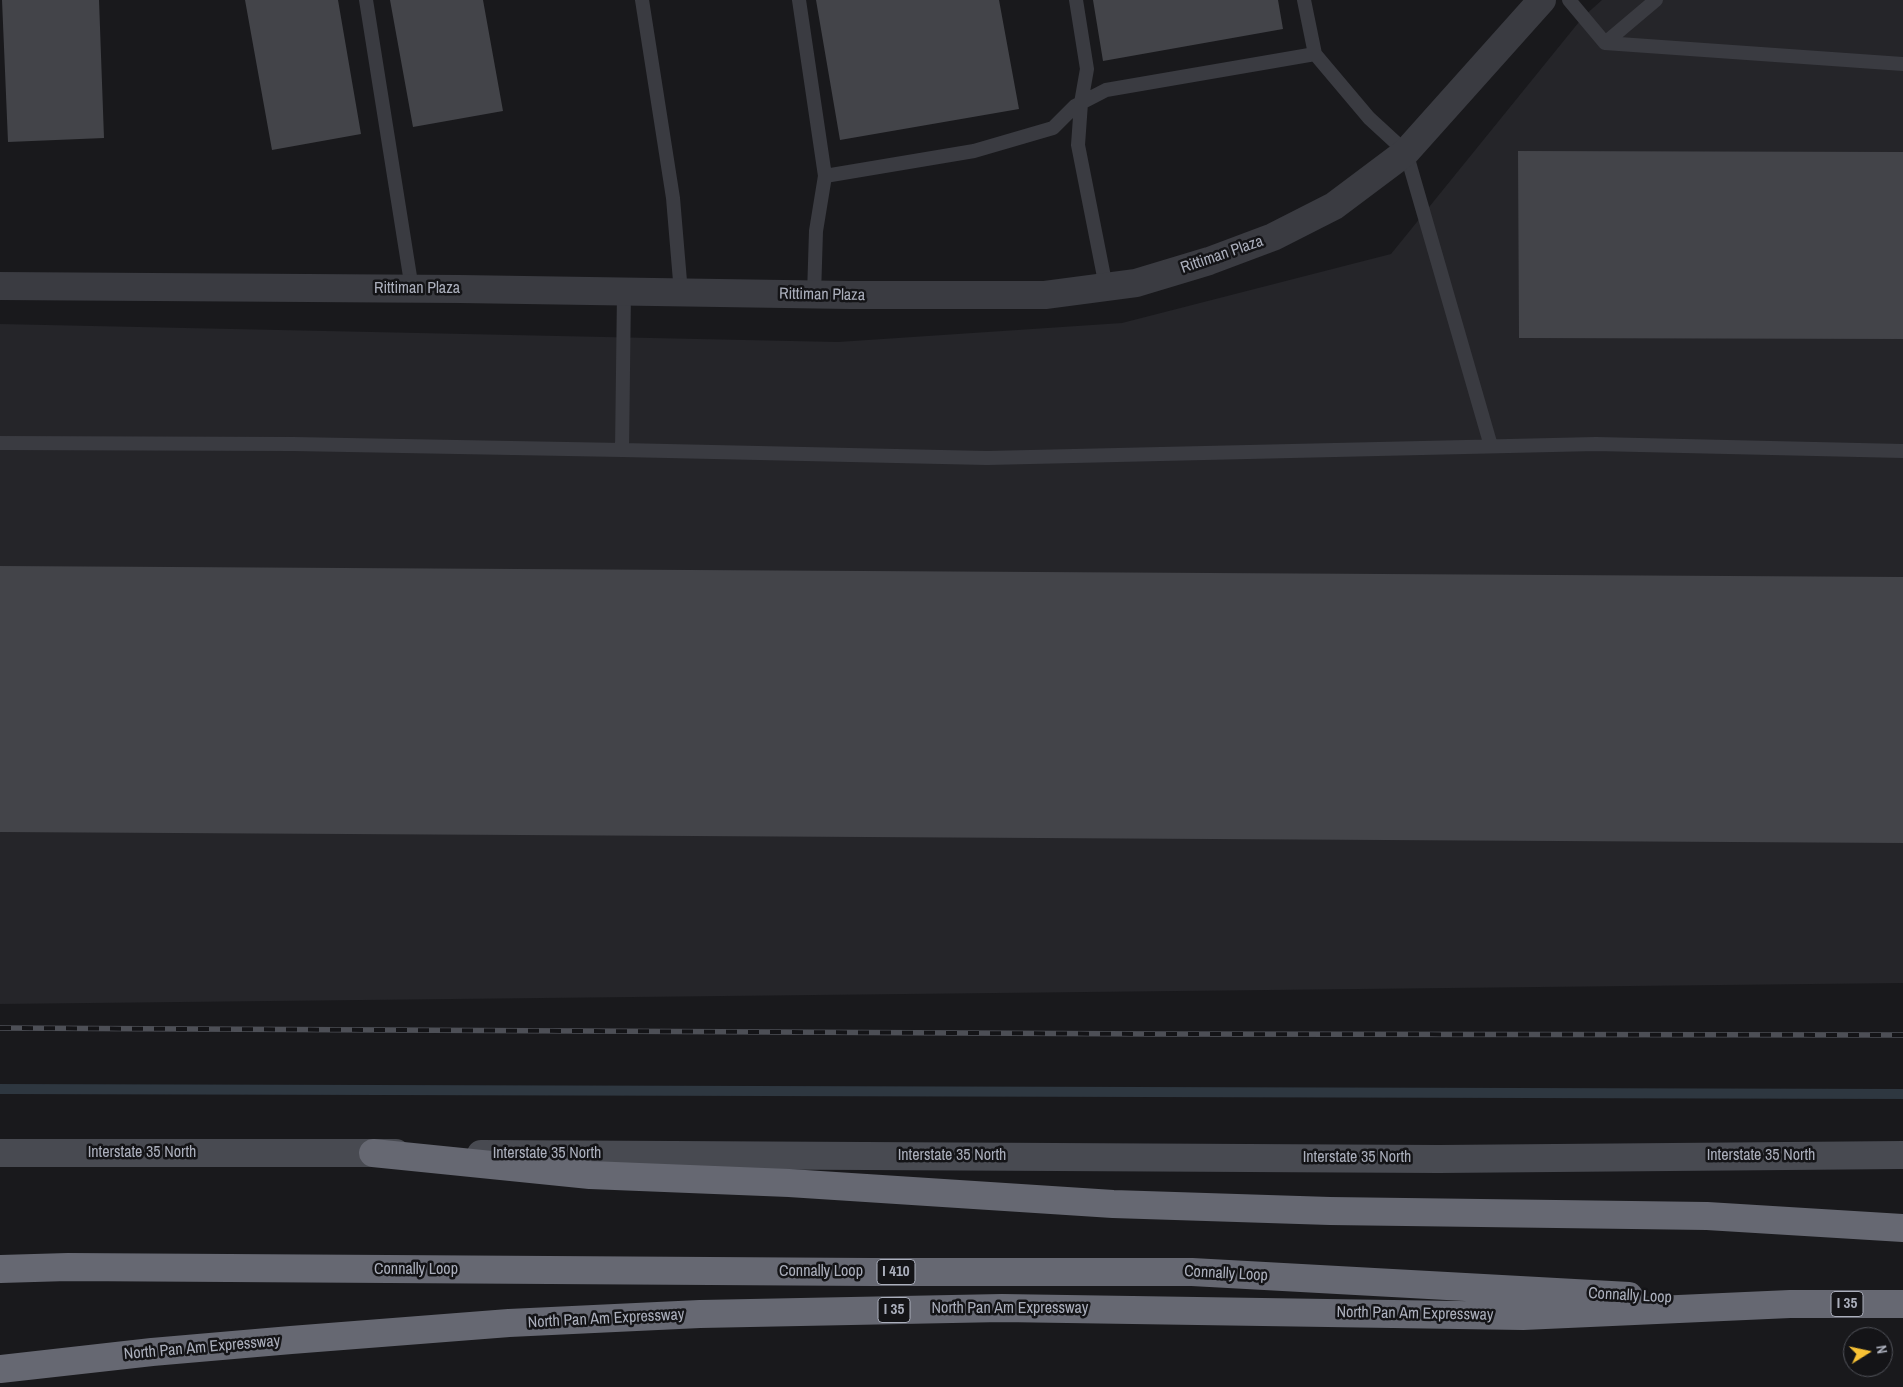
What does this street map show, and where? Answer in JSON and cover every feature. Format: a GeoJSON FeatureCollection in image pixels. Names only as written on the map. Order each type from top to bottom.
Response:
{"type":"FeatureCollection","features":[{"type":"Feature","properties":{"kind":"highway"},"geometry":{"type":"LineString","coordinates":[[373,1153],[590,1175],[789,1184],[1113,1204],[1330,1211],[1707,1216],[1903,1228]]}},
{"type":"Feature","properties":{"kind":"highway","name":"Connally Loop"},"geometry":{"type":"LineString","coordinates":[[0,1269],[78,1267],[1192,1272],[1790,1304]]}},
{"type":"Feature","properties":{"kind":"highway","name":"North Pan Am Expressway"},"geometry":{"type":"LineString","coordinates":[[0,1369],[152,1352],[291,1340],[508,1323],[700,1314],[1002,1308],[1523,1316],[1790,1304],[1903,1304]]}},
{"type":"Feature","properties":{"kind":"main road","name":"Interstate 35 North"},"geometry":{"type":"LineString","coordinates":[[0,1153],[373,1153],[1439,1159],[1903,1155]]}},
{"type":"Feature","properties":{"kind":"street","name":"Rittiman Plaza"},"geometry":{"type":"LineString","coordinates":[[0,286],[412,289],[814,295],[1045,295],[1136,283],[1209,261],[1273,237],[1334,206],[1406,152],[1542,0]]}},
{"type":"Feature","properties":{"kind":"lane"},"geometry":{"type":"LineString","coordinates":[[366,0],[412,289]]}},
{"type":"Feature","properties":{"kind":"lane"},"geometry":{"type":"LineString","coordinates":[[642,0],[673,198],[682,293]]}},
{"type":"Feature","properties":{"kind":"lane"},"geometry":{"type":"LineString","coordinates":[[799,0],[825,176],[816,231],[814,295]]}},
{"type":"Feature","properties":{"kind":"lane"},"geometry":{"type":"LineString","coordinates":[[1076,0],[1088,69],[1081,103],[1078,145],[1106,287]]}},
{"type":"Feature","properties":{"kind":"lane"},"geometry":{"type":"LineString","coordinates":[[1304,0],[1315,54],[1369,118],[1406,152],[1491,446]]}},
{"type":"Feature","properties":{"kind":"lane"},"geometry":{"type":"LineString","coordinates":[[1569,0],[1605,43],[1903,64]]}},
{"type":"Feature","properties":{"kind":"lane"},"geometry":{"type":"LineString","coordinates":[[1605,43],[1656,0]]}},
{"type":"Feature","properties":{"kind":"lane"},"geometry":{"type":"LineString","coordinates":[[825,176],[974,151],[1053,128],[1075,106],[1106,90],[1315,54]]}},
{"type":"Feature","properties":{"kind":"lane"},"geometry":{"type":"LineString","coordinates":[[622,450],[624,292]]}},
{"type":"Feature","properties":{"kind":"lane"},"geometry":{"type":"LineString","coordinates":[[0,443],[284,444],[987,458],[1596,444],[1903,451]]}},
{"type":"Feature","properties":{"kind":"shaded area"},"geometry":{"type":"Polygon","coordinates":[[[1602,0],[1903,0],[1903,983],[0,1004],[0,324],[838,342],[1122,323],[1391,254],[1583,17],[1602,0]]]}},
{"type":"Feature","properties":{"kind":"building"},"geometry":{"type":"Polygon","coordinates":[[[2,0],[99,0],[104,138],[8,142],[2,0]]]}},
{"type":"Feature","properties":{"kind":"building"},"geometry":{"type":"Polygon","coordinates":[[[245,0],[338,0],[361,134],[272,150],[245,0]]]}},
{"type":"Feature","properties":{"kind":"building"},"geometry":{"type":"Polygon","coordinates":[[[390,0],[483,0],[503,111],[413,127],[390,0]]]}},
{"type":"Feature","properties":{"kind":"building"},"geometry":{"type":"Polygon","coordinates":[[[816,0],[999,0],[1019,109],[840,140],[816,0]]]}},
{"type":"Feature","properties":{"kind":"building"},"geometry":{"type":"Polygon","coordinates":[[[1093,0],[1278,0],[1283,29],[1103,61],[1093,0]]]}},
{"type":"Feature","properties":{"kind":"building"},"geometry":{"type":"Polygon","coordinates":[[[1518,151],[1903,152],[1903,339],[1519,338],[1518,151]]]}},
{"type":"Feature","properties":{"kind":"building"},"geometry":{"type":"Polygon","coordinates":[[[0,566],[1903,577],[1903,843],[0,832],[0,566]]]}},
{"type":"Feature","properties":{"kind":"waterway"},"geometry":{"type":"LineString","coordinates":[[0,1089],[1903,1094]]}},
{"type":"Feature","properties":{"kind":"railway"},"geometry":{"type":"LineString","coordinates":[[0,1028],[1156,1034],[1903,1035]]}}]}
